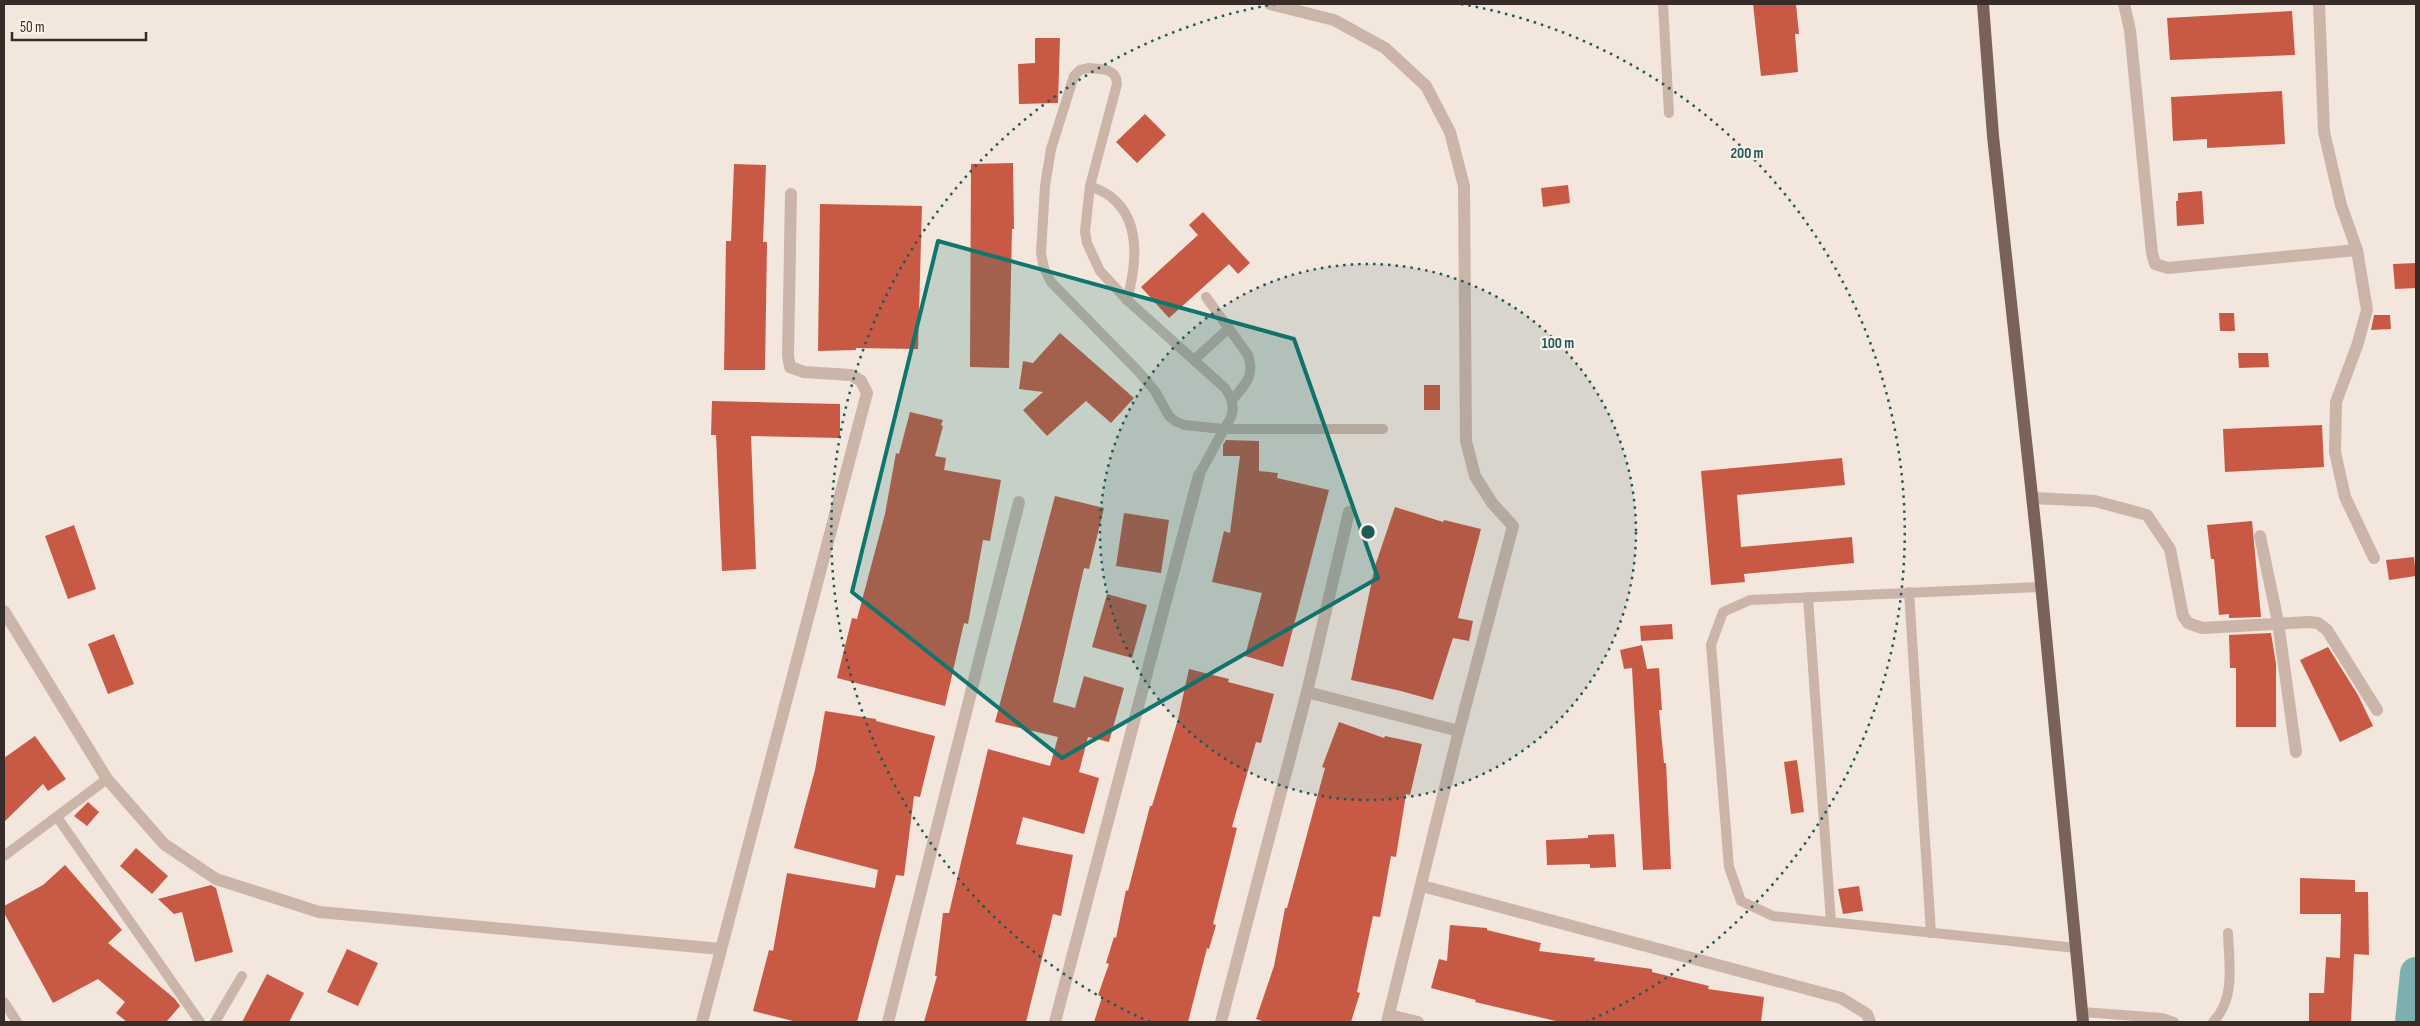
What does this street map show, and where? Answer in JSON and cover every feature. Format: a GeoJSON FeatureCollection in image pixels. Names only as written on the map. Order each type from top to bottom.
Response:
{"type":"FeatureCollection","features":[{"type":"Feature","properties":{"kind":"main road"},"geometry":{"type":"LineString","coordinates":[[1983,4],[1993,136],[2041,587],[2082,1017]]}},
{"type":"Feature","properties":{"kind":"street"},"geometry":{"type":"LineString","coordinates":[[1270,4],[1334,20],[1385,48],[1426,86],[1450,132],[1464,186],[1466,441],[1475,476],[1492,503],[1513,526],[1459,731],[1388,1019],[1418,1022]]}},
{"type":"Feature","properties":{"kind":"street"},"geometry":{"type":"LineString","coordinates":[[2124,4],[2130,30],[2152,254],[2155,264],[2168,268],[2357,250]]}},
{"type":"Feature","properties":{"kind":"street"},"geometry":{"type":"LineString","coordinates":[[2319,4],[2324,132],[2342,204],[2357,250],[2367,310],[2357,346],[2336,402],[2335,452],[2345,497],[2374,558]]}},
{"type":"Feature","properties":{"kind":"street"},"geometry":{"type":"LineString","coordinates":[[702,1022],[867,394],[861,381],[851,375],[804,372],[790,367],[788,356],[791,194]]}},
{"type":"Feature","properties":{"kind":"street"},"geometry":{"type":"LineString","coordinates":[[1055,1022],[1199,475]]}},
{"type":"Feature","properties":{"kind":"street"},"geometry":{"type":"LineString","coordinates":[[2032,498],[2095,501],[2147,515],[2170,549],[2182,616],[2188,623],[2202,628],[2278,622],[2318,623],[2327,630],[2377,710]]}},
{"type":"Feature","properties":{"kind":"street"},"geometry":{"type":"LineString","coordinates":[[888,1022],[1019,502]]}},
{"type":"Feature","properties":{"kind":"street"},"geometry":{"type":"LineString","coordinates":[[1221,1022],[1307,692],[1349,512]]}},
{"type":"Feature","properties":{"kind":"street"},"geometry":{"type":"LineString","coordinates":[[2260,536],[2278,622],[2296,752]]}},
{"type":"Feature","properties":{"kind":"street"},"geometry":{"type":"LineString","coordinates":[[4,611],[107,779],[164,844],[216,879],[319,912],[721,949]]}},
{"type":"Feature","properties":{"kind":"street"},"geometry":{"type":"LineString","coordinates":[[1307,692],[1459,731]]}},
{"type":"Feature","properties":{"kind":"street"},"geometry":{"type":"LineString","coordinates":[[1422,886],[1841,998],[1867,1014],[1870,1022]]}},
{"type":"Feature","properties":{"kind":"lane"},"geometry":{"type":"LineString","coordinates":[[1663,4],[1669,113]]}},
{"type":"Feature","properties":{"kind":"lane"},"geometry":{"type":"LineString","coordinates":[[1199,475],[1224,429],[1232,418],[1234,409],[1233,399],[1225,388],[1127,300],[1100,271],[1087,243],[1085,232],[1090,186],[1116,92],[1117,78],[1114,73],[1103,69],[1088,68],[1080,70],[1074,76],[1051,149],[1045,186],[1041,253],[1044,268],[1051,282],[1138,371],[1155,391],[1169,416],[1184,425],[1224,429],[1383,429]]}},
{"type":"Feature","properties":{"kind":"lane"},"geometry":{"type":"LineString","coordinates":[[1090,186],[1111,196],[1122,207],[1130,224],[1134,242],[1135,270],[1127,300]]}},
{"type":"Feature","properties":{"kind":"lane"},"geometry":{"type":"LineString","coordinates":[[1206,297],[1248,355],[1251,364],[1249,381],[1233,399]]}},
{"type":"Feature","properties":{"kind":"lane"},"geometry":{"type":"LineString","coordinates":[[1194,360],[1228,328]]}},
{"type":"Feature","properties":{"kind":"lane"},"geometry":{"type":"LineString","coordinates":[[2041,587],[1750,600],[1723,612],[1711,645],[1729,867],[1741,901],[1773,916],[2076,948]]}},
{"type":"Feature","properties":{"kind":"lane"},"geometry":{"type":"LineString","coordinates":[[1910,592],[1931,933]]}},
{"type":"Feature","properties":{"kind":"lane"},"geometry":{"type":"LineString","coordinates":[[1808,597],[1831,922]]}},
{"type":"Feature","properties":{"kind":"lane"},"geometry":{"type":"LineString","coordinates":[[4,856],[107,779]]}},
{"type":"Feature","properties":{"kind":"lane"},"geometry":{"type":"LineString","coordinates":[[57,816],[200,1022]]}},
{"type":"Feature","properties":{"kind":"lane"},"geometry":{"type":"LineString","coordinates":[[2213,1022],[2223,1012],[2229,993],[2228,933]]}},
{"type":"Feature","properties":{"kind":"lane"},"geometry":{"type":"LineString","coordinates":[[215,1022],[242,976]]}},
{"type":"Feature","properties":{"kind":"lane"},"geometry":{"type":"LineString","coordinates":[[4,1002],[17,1022]]}},
{"type":"Feature","properties":{"kind":"lane"},"geometry":{"type":"LineString","coordinates":[[2082,1017],[2162,1018],[2174,1022]]}},
{"type":"Feature","properties":{"kind":"highlighted area"},"geometry":{"type":"Polygon","coordinates":[[[938,241],[1294,339],[1378,578],[1062,758],[852,592],[938,241]]]}},
{"type":"Feature","properties":{"kind":"building"},"geometry":{"type":"Polygon","coordinates":[[[1753,4],[1796,4],[1799,34],[1795,34],[1798,72],[1761,76],[1753,4]]]}},
{"type":"Feature","properties":{"kind":"building"},"geometry":{"type":"Polygon","coordinates":[[[2292,11],[2295,55],[2170,60],[2167,18],[2292,11]]]}},
{"type":"Feature","properties":{"kind":"building"},"geometry":{"type":"Polygon","coordinates":[[[1035,38],[1060,38],[1058,103],[1019,104],[1018,64],[1035,63],[1035,38]]]}},
{"type":"Feature","properties":{"kind":"building"},"geometry":{"type":"Polygon","coordinates":[[[2282,91],[2285,144],[2207,148],[2207,139],[2173,141],[2171,97],[2282,91]]]}},
{"type":"Feature","properties":{"kind":"building"},"geometry":{"type":"Polygon","coordinates":[[[1145,114],[1166,135],[1137,163],[1116,142],[1145,114]]]}},
{"type":"Feature","properties":{"kind":"building"},"geometry":{"type":"Polygon","coordinates":[[[1013,163],[1014,229],[1012,229],[1009,368],[970,367],[971,164],[1013,163]]]}},
{"type":"Feature","properties":{"kind":"building"},"geometry":{"type":"Polygon","coordinates":[[[734,164],[766,165],[763,242],[767,242],[765,370],[724,370],[726,241],[731,241],[734,164]]]}},
{"type":"Feature","properties":{"kind":"building"},"geometry":{"type":"Polygon","coordinates":[[[1568,185],[1570,203],[1543,207],[1541,188],[1568,185]]]}},
{"type":"Feature","properties":{"kind":"building"},"geometry":{"type":"Polygon","coordinates":[[[2202,191],[2204,224],[2177,226],[2176,201],[2178,201],[2178,193],[2202,191]]]}},
{"type":"Feature","properties":{"kind":"building"},"geometry":{"type":"Polygon","coordinates":[[[820,204],[922,206],[918,349],[856,348],[856,350],[818,351],[820,204]]]}},
{"type":"Feature","properties":{"kind":"building"},"geometry":{"type":"Polygon","coordinates":[[[1203,212],[1250,263],[1238,274],[1229,264],[1169,318],[1141,287],[1198,235],[1189,225],[1203,212]]]}},
{"type":"Feature","properties":{"kind":"building"},"geometry":{"type":"Polygon","coordinates":[[[2416,263],[2416,288],[2395,289],[2393,264],[2416,263]]]}},
{"type":"Feature","properties":{"kind":"building"},"geometry":{"type":"Polygon","coordinates":[[[2219,313],[2234,313],[2235,331],[2220,331],[2219,313]]]}},
{"type":"Feature","properties":{"kind":"building"},"geometry":{"type":"Polygon","coordinates":[[[2374,315],[2390,315],[2391,329],[2371,330],[2374,315]]]}},
{"type":"Feature","properties":{"kind":"building"},"geometry":{"type":"Polygon","coordinates":[[[1060,333],[1134,398],[1111,423],[1086,401],[1047,436],[1023,410],[1043,392],[1019,389],[1023,361],[1033,363],[1060,333]]]}},
{"type":"Feature","properties":{"kind":"building"},"geometry":{"type":"Polygon","coordinates":[[[2238,353],[2268,353],[2269,367],[2239,368],[2238,353]]]}},
{"type":"Feature","properties":{"kind":"building"},"geometry":{"type":"Polygon","coordinates":[[[1424,385],[1440,385],[1440,410],[1424,410],[1424,385]]]}},
{"type":"Feature","properties":{"kind":"building"},"geometry":{"type":"Polygon","coordinates":[[[712,401],[840,404],[840,438],[751,436],[756,569],[722,571],[716,435],[711,435],[712,401]]]}},
{"type":"Feature","properties":{"kind":"building"},"geometry":{"type":"Polygon","coordinates":[[[910,412],[943,420],[935,456],[946,458],[944,470],[1001,480],[990,541],[983,540],[968,624],[964,623],[945,706],[837,678],[852,618],[857,619],[885,514],[896,453],[899,454],[910,412]]]}},
{"type":"Feature","properties":{"kind":"building"},"geometry":{"type":"Polygon","coordinates":[[[2322,425],[2324,467],[2225,472],[2223,429],[2322,425]]]}},
{"type":"Feature","properties":{"kind":"building"},"geometry":{"type":"Polygon","coordinates":[[[1226,440],[1259,441],[1259,471],[1278,473],[1277,478],[1329,490],[1283,667],[1245,656],[1262,593],[1212,582],[1224,531],[1230,533],[1240,456],[1223,456],[1223,445],[1226,440]]]}},
{"type":"Feature","properties":{"kind":"building"},"geometry":{"type":"Polygon","coordinates":[[[1842,458],[1845,485],[1737,495],[1741,547],[1852,537],[1854,563],[1744,574],[1745,582],[1711,585],[1701,471],[1842,458]]]}},
{"type":"Feature","properties":{"kind":"building"},"geometry":{"type":"Polygon","coordinates":[[[1055,496],[1104,508],[1089,569],[1084,568],[1053,702],[1075,708],[1084,676],[1124,688],[1109,742],[1088,737],[1079,772],[1099,778],[1084,834],[1023,817],[1016,844],[1073,855],[1061,916],[1053,914],[1026,1022],[924,1022],[937,976],[935,976],[943,913],[949,913],[988,749],[1050,766],[1058,737],[995,722],[1055,496]]]}},
{"type":"Feature","properties":{"kind":"building"},"geometry":{"type":"Polygon","coordinates":[[[1395,507],[1443,522],[1444,520],[1481,529],[1458,618],[1473,621],[1469,641],[1453,638],[1433,700],[1351,680],[1375,566],[1395,507]]]}},
{"type":"Feature","properties":{"kind":"building"},"geometry":{"type":"Polygon","coordinates":[[[1124,513],[1169,520],[1161,573],[1116,566],[1124,513]]]}},
{"type":"Feature","properties":{"kind":"building"},"geometry":{"type":"Polygon","coordinates":[[[2252,521],[2261,617],[2229,618],[2229,614],[2219,615],[2214,559],[2211,559],[2207,525],[2252,521]]]}},
{"type":"Feature","properties":{"kind":"building"},"geometry":{"type":"Polygon","coordinates":[[[74,525],[96,589],[68,599],[45,536],[74,525]]]}},
{"type":"Feature","properties":{"kind":"building"},"geometry":{"type":"Polygon","coordinates":[[[2414,557],[2416,576],[2389,580],[2386,560],[2414,557]]]}},
{"type":"Feature","properties":{"kind":"building"},"geometry":{"type":"Polygon","coordinates":[[[1107,594],[1147,605],[1132,658],[1092,647],[1107,594]]]}},
{"type":"Feature","properties":{"kind":"building"},"geometry":{"type":"Polygon","coordinates":[[[1672,624],[1673,639],[1641,641],[1640,626],[1672,624]]]}},
{"type":"Feature","properties":{"kind":"building"},"geometry":{"type":"Polygon","coordinates":[[[2271,633],[2276,664],[2276,727],[2236,727],[2236,668],[2230,668],[2229,635],[2271,633]]]}},
{"type":"Feature","properties":{"kind":"building"},"geometry":{"type":"Polygon","coordinates":[[[114,634],[134,684],[108,694],[88,644],[114,634]]]}},
{"type":"Feature","properties":{"kind":"building"},"geometry":{"type":"Polygon","coordinates":[[[1642,645],[1647,669],[1659,668],[1662,710],[1659,710],[1664,763],[1666,763],[1671,869],[1643,870],[1632,668],[1624,669],[1620,650],[1642,645]]]}},
{"type":"Feature","properties":{"kind":"building"},"geometry":{"type":"Polygon","coordinates":[[[2328,647],[2358,695],[2373,726],[2340,742],[2300,660],[2328,647]]]}},
{"type":"Feature","properties":{"kind":"building"},"geometry":{"type":"Polygon","coordinates":[[[1189,669],[1229,679],[1228,682],[1274,694],[1261,743],[1256,742],[1232,827],[1237,828],[1213,924],[1216,925],[1209,949],[1207,948],[1188,1022],[1094,1022],[1102,997],[1098,995],[1109,964],[1106,963],[1114,937],[1116,938],[1126,890],[1128,891],[1150,806],[1152,806],[1178,719],[1189,669]]]}},
{"type":"Feature","properties":{"kind":"building"},"geometry":{"type":"Polygon","coordinates":[[[825,711],[876,719],[876,721],[935,736],[920,797],[914,796],[904,876],[896,875],[857,1022],[797,1022],[753,1011],[769,950],[773,951],[787,873],[875,888],[878,870],[794,848],[815,770],[825,711]]]}},
{"type":"Feature","properties":{"kind":"building"},"geometry":{"type":"Polygon","coordinates":[[[1339,722],[1384,738],[1385,736],[1422,744],[1410,795],[1406,794],[1396,857],[1391,856],[1380,917],[1373,916],[1357,992],[1360,993],[1351,1022],[1265,1022],[1256,1019],[1274,966],[1285,908],[1287,908],[1325,768],[1322,767],[1339,722]]]}},
{"type":"Feature","properties":{"kind":"building"},"geometry":{"type":"Polygon","coordinates":[[[35,736],[66,779],[48,791],[43,784],[4,822],[4,758],[35,736]]]}},
{"type":"Feature","properties":{"kind":"building"},"geometry":{"type":"Polygon","coordinates":[[[1797,760],[1804,812],[1791,814],[1784,762],[1797,760]]]}},
{"type":"Feature","properties":{"kind":"building"},"geometry":{"type":"Polygon","coordinates":[[[88,802],[99,812],[87,826],[74,816],[88,802]]]}},
{"type":"Feature","properties":{"kind":"building"},"geometry":{"type":"Polygon","coordinates":[[[1614,834],[1616,867],[1590,868],[1590,864],[1547,865],[1546,840],[1588,838],[1588,835],[1614,834]]]}},
{"type":"Feature","properties":{"kind":"building"},"geometry":{"type":"Polygon","coordinates":[[[136,848],[168,876],[152,894],[120,866],[136,848]]]}},
{"type":"Feature","properties":{"kind":"building"},"geometry":{"type":"Polygon","coordinates":[[[65,865],[122,930],[108,943],[175,999],[180,1006],[166,1022],[127,1022],[116,1013],[125,1002],[98,979],[53,1003],[4,913],[4,906],[43,885],[65,865]]]}},
{"type":"Feature","properties":{"kind":"building"},"geometry":{"type":"Polygon","coordinates":[[[2300,878],[2355,880],[2355,892],[2368,892],[2369,955],[2354,954],[2351,1022],[2309,1022],[2309,993],[2324,993],[2326,957],[2340,958],[2341,914],[2300,914],[2300,878]]]}},
{"type":"Feature","properties":{"kind":"building"},"geometry":{"type":"Polygon","coordinates":[[[211,885],[216,888],[233,952],[195,962],[182,912],[174,914],[158,899],[211,885]]]}},
{"type":"Feature","properties":{"kind":"building"},"geometry":{"type":"Polygon","coordinates":[[[1859,886],[1863,911],[1843,914],[1838,889],[1859,886]]]}},
{"type":"Feature","properties":{"kind":"building"},"geometry":{"type":"Polygon","coordinates":[[[1450,925],[1487,928],[1487,930],[1541,943],[1539,951],[1595,958],[1594,961],[1652,969],[1652,972],[1709,986],[1708,989],[1764,997],[1761,1022],[1560,1022],[1475,1002],[1476,1000],[1431,988],[1439,959],[1447,961],[1450,925]]]}},
{"type":"Feature","properties":{"kind":"building"},"geometry":{"type":"Polygon","coordinates":[[[347,949],[378,963],[358,1006],[327,992],[347,949]]]}},
{"type":"Feature","properties":{"kind":"building"},"geometry":{"type":"Polygon","coordinates":[[[267,974],[304,993],[289,1022],[242,1022],[267,974]]]}},
{"type":"Feature","properties":{"kind":"waterway"},"geometry":{"type":"LineString","coordinates":[[2411,1022],[2416,973]]}}]}
